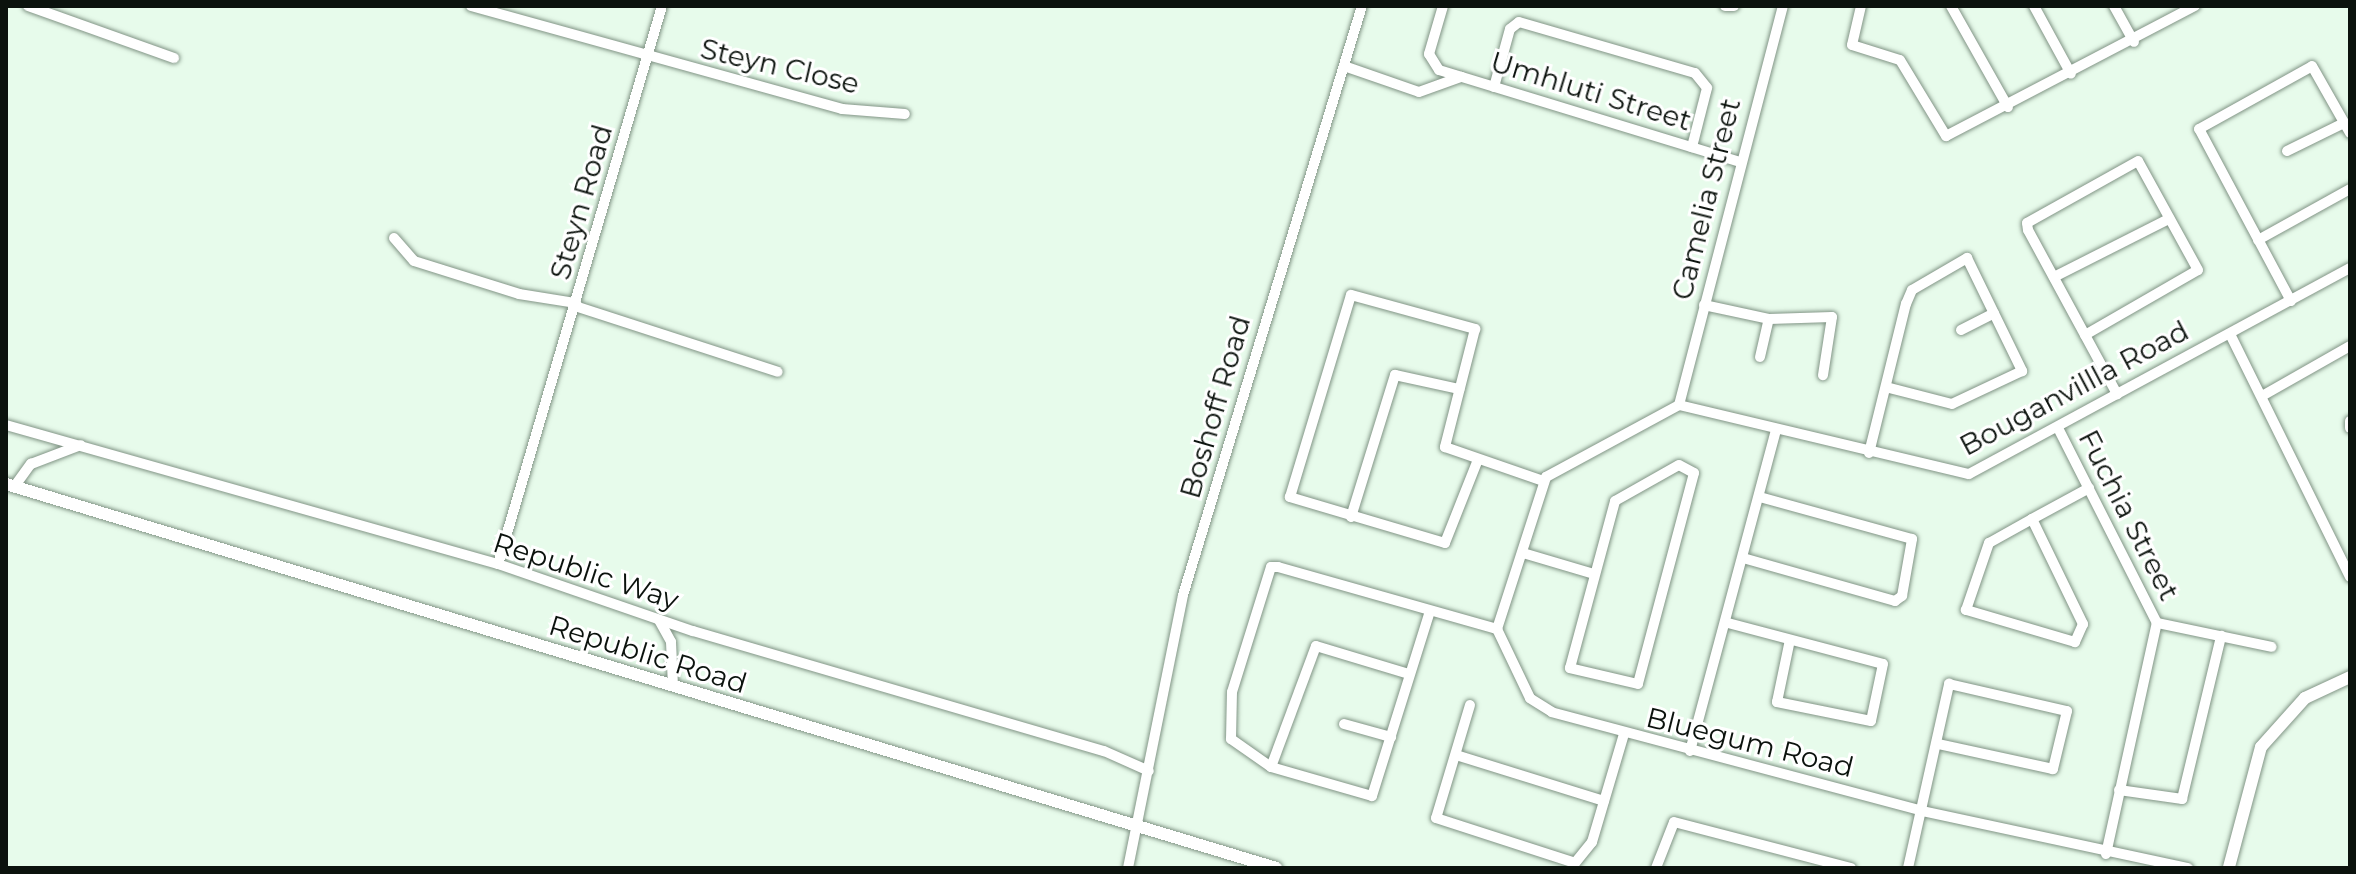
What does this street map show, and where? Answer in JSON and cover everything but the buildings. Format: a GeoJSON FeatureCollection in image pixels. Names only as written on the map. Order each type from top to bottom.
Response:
{"type":"FeatureCollection","features":[{"type":"Feature","properties":{"kind":"street"},"geometry":{"type":"LineString","coordinates":[[28,6],[174,58]]}},
{"type":"Feature","properties":{"kind":"street","name":"Steyn Close"},"geometry":{"type":"LineString","coordinates":[[471,6],[646,59],[842,109],[905,114]]}},
{"type":"Feature","properties":{"kind":"street","name":"Steyn Road"},"geometry":{"type":"LineString","coordinates":[[498,564],[662,6]]}},
{"type":"Feature","properties":{"kind":"street","name":"Boshoff Road"},"geometry":{"type":"LineString","coordinates":[[1128,868],[1140,828],[1183,595],[1362,6]]}},
{"type":"Feature","properties":{"kind":"street","name":"Umhluti Street"},"geometry":{"type":"LineString","coordinates":[[1443,6],[1432,64],[1461,77],[1739,162]]}},
{"type":"Feature","properties":{"kind":"street"},"geometry":{"type":"LineString","coordinates":[[1725,6],[1734,6]]}},
{"type":"Feature","properties":{"kind":"street","name":"Camelia Street"},"geometry":{"type":"LineString","coordinates":[[1679,405],[1739,162],[1783,6]]}},
{"type":"Feature","properties":{"kind":"street"},"geometry":{"type":"LineString","coordinates":[[1861,6],[1852,45],[1900,60],[1943,134],[2008,107],[2134,42],[2195,6]]}},
{"type":"Feature","properties":{"kind":"street"},"geometry":{"type":"LineString","coordinates":[[1951,6],[2008,107]]}},
{"type":"Feature","properties":{"kind":"street"},"geometry":{"type":"LineString","coordinates":[[2034,6],[2071,74]]}},
{"type":"Feature","properties":{"kind":"street"},"geometry":{"type":"LineString","coordinates":[[2114,6],[2134,42]]}},
{"type":"Feature","properties":{"kind":"street"},"geometry":{"type":"LineString","coordinates":[[1494,87],[1510,29],[1519,22],[1699,74],[1707,88],[1692,147]]}},
{"type":"Feature","properties":{"kind":"street"},"geometry":{"type":"LineString","coordinates":[[1344,66],[1419,92],[1461,77]]}},
{"type":"Feature","properties":{"kind":"street"},"geometry":{"type":"LineString","coordinates":[[2287,151],[2347,128],[2312,66],[2199,131],[2291,301]]}},
{"type":"Feature","properties":{"kind":"street"},"geometry":{"type":"LineString","coordinates":[[2085,335],[2198,270],[2133,160],[2027,226],[2085,335],[2117,394]]}},
{"type":"Feature","properties":{"kind":"street"},"geometry":{"type":"LineString","coordinates":[[2258,240],[2350,189]]}},
{"type":"Feature","properties":{"kind":"street"},"geometry":{"type":"LineString","coordinates":[[2054,277],[2169,219]]}},
{"type":"Feature","properties":{"kind":"street"},"geometry":{"type":"LineString","coordinates":[[394,238],[414,261],[519,294],[575,304],[778,372]]}},
{"type":"Feature","properties":{"kind":"street"},"geometry":{"type":"LineString","coordinates":[[1869,453],[1886,387],[1912,290],[1964,258],[2023,370],[1955,403],[1886,387]]}},
{"type":"Feature","properties":{"kind":"street","name":"Bouganvillla Road"},"geometry":{"type":"LineString","coordinates":[[1679,405],[1869,453],[1969,474],[2350,268]]}},
{"type":"Feature","properties":{"kind":"street"},"geometry":{"type":"LineString","coordinates":[[1477,462],[1445,543],[1289,496],[1351,295],[1476,330],[1445,445],[1477,462],[1543,481],[1679,405]]}},
{"type":"Feature","properties":{"kind":"street"},"geometry":{"type":"LineString","coordinates":[[1704,305],[1769,319],[1832,317],[1823,375]]}},
{"type":"Feature","properties":{"kind":"street"},"geometry":{"type":"LineString","coordinates":[[1961,330],[1994,313]]}},
{"type":"Feature","properties":{"kind":"street"},"geometry":{"type":"LineString","coordinates":[[1760,357],[1769,319]]}},
{"type":"Feature","properties":{"kind":"street"},"geometry":{"type":"LineString","coordinates":[[2230,334],[2348,556],[2350,577]]}},
{"type":"Feature","properties":{"kind":"street"},"geometry":{"type":"LineString","coordinates":[[2262,396],[2350,346]]}},
{"type":"Feature","properties":{"kind":"street"},"geometry":{"type":"LineString","coordinates":[[1351,517],[1395,375],[1459,389]]}},
{"type":"Feature","properties":{"kind":"street"},"geometry":{"type":"LineString","coordinates":[[2350,421],[2350,428]]}},
{"type":"Feature","properties":{"kind":"street","name":"Republic Way"},"geometry":{"type":"LineString","coordinates":[[6,425],[498,564],[657,618],[1027,727],[1149,771]]}},
{"type":"Feature","properties":{"kind":"street","name":"Fuchia Street"},"geometry":{"type":"LineString","coordinates":[[2058,428],[2157,623]]}},
{"type":"Feature","properties":{"kind":"street"},"geometry":{"type":"LineString","coordinates":[[1690,751],[1728,623],[1776,429]]}},
{"type":"Feature","properties":{"kind":"street"},"geometry":{"type":"LineString","coordinates":[[10,486],[31,464],[82,445]]}},
{"type":"Feature","properties":{"kind":"street"},"geometry":{"type":"LineString","coordinates":[[1679,465],[1692,468],[1636,686],[1568,666],[1594,574],[1618,497],[1679,465]]}},
{"type":"Feature","properties":{"kind":"street"},"geometry":{"type":"LineString","coordinates":[[1430,611],[1373,795],[1271,767],[1242,751],[1227,722],[1271,567],[1497,629],[1543,481]]}},
{"type":"Feature","properties":{"kind":"street","name":"Republic Road"},"geometry":{"type":"LineString","coordinates":[[10,486],[1276,868]]}},
{"type":"Feature","properties":{"kind":"street"},"geometry":{"type":"LineString","coordinates":[[2032,519],[2083,635],[2069,642],[1966,615],[1986,546],[2032,519],[2089,488]]}},
{"type":"Feature","properties":{"kind":"street"},"geometry":{"type":"LineString","coordinates":[[1743,558],[1895,601],[1902,596],[1912,539],[1759,497]]}},
{"type":"Feature","properties":{"kind":"street"},"geometry":{"type":"LineString","coordinates":[[1523,553],[1594,574]]}},
{"type":"Feature","properties":{"kind":"street"},"geometry":{"type":"LineString","coordinates":[[657,618],[671,642],[673,686]]}},
{"type":"Feature","properties":{"kind":"street"},"geometry":{"type":"LineString","coordinates":[[1728,623],[1884,665],[1868,723],[1781,705],[1775,697],[1790,640]]}},
{"type":"Feature","properties":{"kind":"street"},"geometry":{"type":"LineString","coordinates":[[2106,854],[2157,623],[2272,647]]}},
{"type":"Feature","properties":{"kind":"street","name":"Bluegum Road"},"geometry":{"type":"LineString","coordinates":[[1497,629],[1536,705],[1624,734],[1923,811],[2106,854],[2188,868]]}},
{"type":"Feature","properties":{"kind":"street"},"geometry":{"type":"LineString","coordinates":[[2119,790],[2182,799],[2221,636]]}},
{"type":"Feature","properties":{"kind":"street"},"geometry":{"type":"LineString","coordinates":[[1271,767],[1316,646],[1409,674]]}},
{"type":"Feature","properties":{"kind":"street"},"geometry":{"type":"LineString","coordinates":[[2222,868],[2229,868],[2261,747],[2298,703],[2350,677]]}},
{"type":"Feature","properties":{"kind":"street"},"geometry":{"type":"LineString","coordinates":[[1908,868],[1938,744],[1948,686],[2067,713],[2053,769],[1938,744]]}},
{"type":"Feature","properties":{"kind":"street"},"geometry":{"type":"LineString","coordinates":[[1470,705],[1436,819],[1582,860],[1624,734]]}},
{"type":"Feature","properties":{"kind":"street"},"geometry":{"type":"LineString","coordinates":[[1344,724],[1391,737]]}},
{"type":"Feature","properties":{"kind":"street"},"geometry":{"type":"LineString","coordinates":[[1456,755],[1604,801]]}},
{"type":"Feature","properties":{"kind":"street"},"geometry":{"type":"LineString","coordinates":[[1656,868],[1674,822],[1851,868]]}}]}
